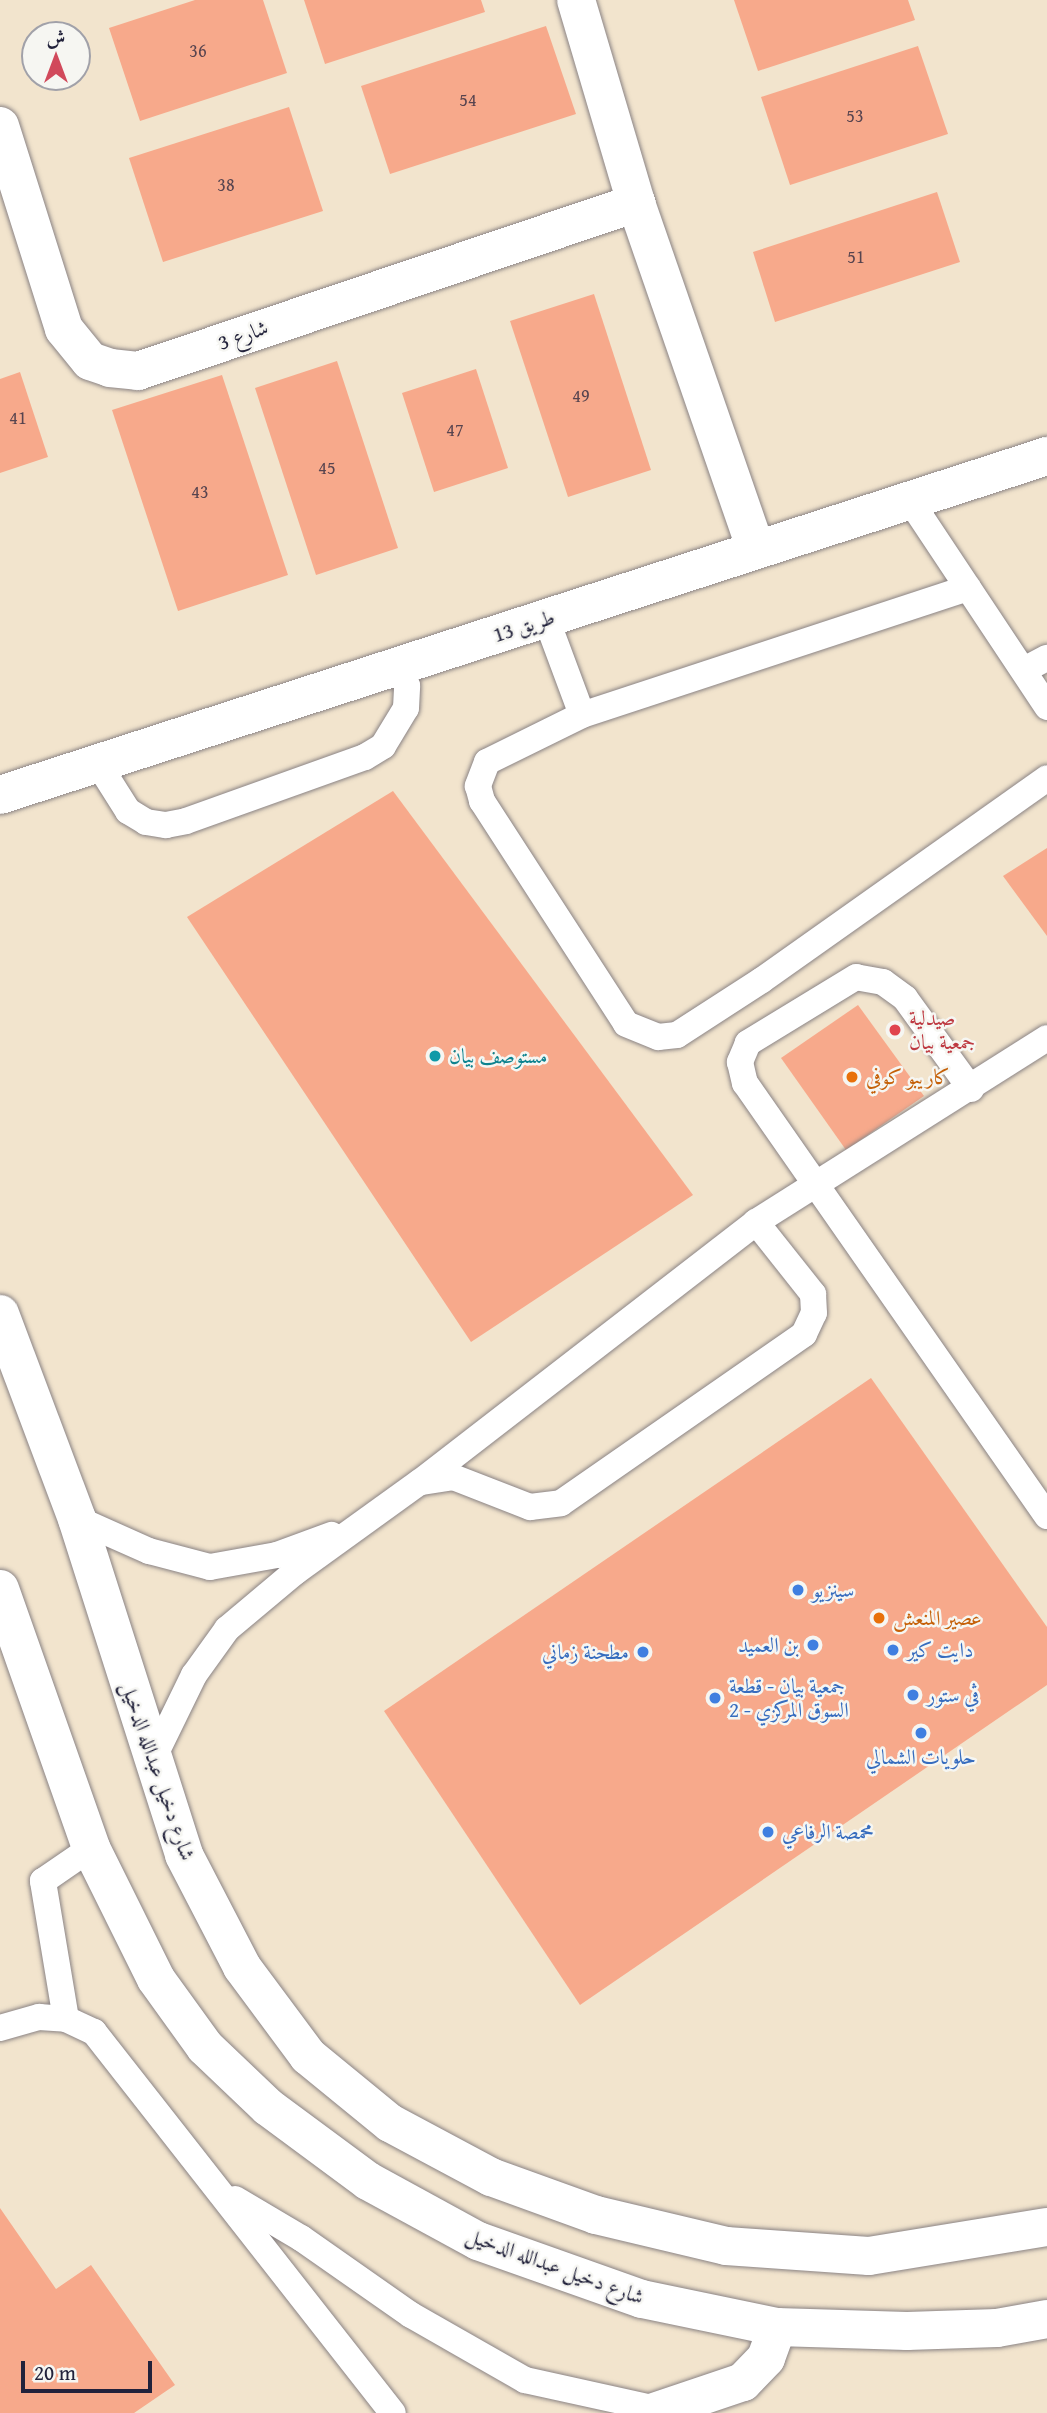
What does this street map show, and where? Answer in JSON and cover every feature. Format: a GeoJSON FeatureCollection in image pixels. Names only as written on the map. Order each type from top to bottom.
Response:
{"type":"FeatureCollection","features":[{"type":"Feature","properties":{"kind":"street"},"geometry":{"type":"LineString","coordinates":[[576,0],[636,203],[756,550]]}},
{"type":"Feature","properties":{"kind":"street","name":"شارع 3"},"geometry":{"type":"LineString","coordinates":[[0,126],[64,329],[90,361],[110,368],[138,371],[636,203]]}},
{"type":"Feature","properties":{"kind":"street","name":"طريق 13"},"geometry":{"type":"LineString","coordinates":[[0,795],[1047,456]]}},
{"type":"Feature","properties":{"kind":"street","name":"شارع دخيل عبدالله الدخيل"},"geometry":{"type":"LineString","coordinates":[[0,1314],[77,1519],[184,1855],[242,1967],[308,2056],[390,2123],[491,2177],[596,2215],[726,2246],[869,2256],[1047,2227]]}},
{"type":"Feature","properties":{"kind":"street","name":"شارع دخيل عبدالله الدخيل"},"geometry":{"type":"LineString","coordinates":[[0,1589],[91,1848],[156,1979],[205,2047],[268,2107],[368,2181],[478,2241],[642,2300],[777,2327],[907,2332],[998,2328],[1047,2319]]}},
{"type":"Feature","properties":{"kind":"street"},"geometry":{"type":"LineString","coordinates":[[656,2412],[743,2382],[766,2358],[777,2327]]}},
{"type":"Feature","properties":{"kind":"lane"},"geometry":{"type":"LineString","coordinates":[[911,502],[968,588],[1035,664],[1047,707]]}},
{"type":"Feature","properties":{"kind":"lane"},"geometry":{"type":"LineString","coordinates":[[968,588],[582,715],[497,754],[486,762],[478,786],[482,801],[626,1024],[658,1037],[677,1035],[762,980],[1047,778]]}},
{"type":"Feature","properties":{"kind":"lane"},"geometry":{"type":"LineString","coordinates":[[547,618],[582,715]]}},
{"type":"Feature","properties":{"kind":"lane"},"geometry":{"type":"LineString","coordinates":[[97,762],[128,811],[146,822],[166,825],[186,821],[365,757],[383,746],[405,708],[401,665]]}},
{"type":"Feature","properties":{"kind":"lane"},"geometry":{"type":"LineString","coordinates":[[971,1089],[905,998],[883,982],[856,977],[748,1043],[740,1062],[746,1083],[814,1184],[1047,1516]]}},
{"type":"Feature","properties":{"kind":"lane"},"geometry":{"type":"LineString","coordinates":[[152,1761],[194,1675],[227,1629],[756,1222],[971,1089],[1047,1038]]}},
{"type":"Feature","properties":{"kind":"lane"},"geometry":{"type":"LineString","coordinates":[[420,1482],[453,1477],[530,1507],[561,1503],[804,1334],[814,1313],[813,1294],[756,1222]]}},
{"type":"Feature","properties":{"kind":"lane"},"geometry":{"type":"LineString","coordinates":[[77,1519],[149,1551],[210,1567],[277,1555],[362,1523]]}},
{"type":"Feature","properties":{"kind":"lane"},"geometry":{"type":"LineString","coordinates":[[66,2019],[43,1881],[91,1848]]}},
{"type":"Feature","properties":{"kind":"lane"},"geometry":{"type":"LineString","coordinates":[[0,2028],[39,2017],[66,2019],[94,2032],[393,2413]]}},
{"type":"Feature","properties":{"kind":"lane"},"geometry":{"type":"LineString","coordinates":[[222,2192],[301,2238],[411,2315],[525,2380],[656,2412]]}},
{"type":"Feature","properties":{"kind":"building"},"geometry":{"type":"Polygon","coordinates":[[[195,0],[263,0],[287,73],[140,121],[109,28],[195,0]]]}},
{"type":"Feature","properties":{"kind":"building"},"geometry":{"type":"Polygon","coordinates":[[[304,0],[481,0],[485,12],[325,64],[304,0]]]}},
{"type":"Feature","properties":{"kind":"building"},"geometry":{"type":"Polygon","coordinates":[[[734,0],[908,0],[915,20],[758,71],[734,0]]]}},
{"type":"Feature","properties":{"kind":"building"},"geometry":{"type":"Polygon","coordinates":[[[546,26],[576,114],[390,174],[361,86],[546,26]]]}},
{"type":"Feature","properties":{"kind":"building"},"geometry":{"type":"Polygon","coordinates":[[[918,46],[948,134],[790,185],[761,97],[918,46]]]}},
{"type":"Feature","properties":{"kind":"building"},"geometry":{"type":"Polygon","coordinates":[[[289,107],[323,211],[163,262],[129,158],[289,107]]]}},
{"type":"Feature","properties":{"kind":"building"},"geometry":{"type":"Polygon","coordinates":[[[937,192],[960,262],[775,322],[753,252],[937,192]]]}},
{"type":"Feature","properties":{"kind":"building"},"geometry":{"type":"Polygon","coordinates":[[[594,294],[651,470],[568,497],[510,321],[594,294]]]}},
{"type":"Feature","properties":{"kind":"building"},"geometry":{"type":"Polygon","coordinates":[[[337,361],[398,548],[316,575],[255,388],[337,361]]]}},
{"type":"Feature","properties":{"kind":"building"},"geometry":{"type":"Polygon","coordinates":[[[476,369],[508,468],[434,492],[402,393],[476,369]]]}},
{"type":"Feature","properties":{"kind":"building"},"geometry":{"type":"Polygon","coordinates":[[[20,372],[48,457],[0,473],[0,379],[20,372]]]}},
{"type":"Feature","properties":{"kind":"building"},"geometry":{"type":"Polygon","coordinates":[[[222,375],[288,575],[178,611],[112,410],[222,375]]]}},
{"type":"Feature","properties":{"kind":"building","name":"مستوصف بيان"},"geometry":{"type":"Polygon","coordinates":[[[393,791],[693,1195],[471,1342],[187,917],[393,791]]]}},
{"type":"Feature","properties":{"kind":"building"},"geometry":{"type":"Polygon","coordinates":[[[1047,848],[1047,936],[1003,876],[1047,848]]]}},
{"type":"Feature","properties":{"kind":"building","name":"كاريبو كوفي"},"geometry":{"type":"Polygon","coordinates":[[[858,1005],[924,1096],[846,1150],[781,1058],[858,1005]]]}},
{"type":"Feature","properties":{"kind":"building","name":"جمعية بيان - قطعة 2 - السوق المركزي"},"geometry":{"type":"Polygon","coordinates":[[[871,1378],[1047,1627],[1047,1685],[580,2005],[384,1711],[871,1378]]]}},
{"type":"Feature","properties":{"kind":"building"},"geometry":{"type":"Polygon","coordinates":[[[0,2208],[56,2289],[91,2265],[175,2385],[134,2413],[0,2413],[0,2208]]]}},
{"type":"Feature","properties":{"kind":"place","name":"صيدلية جمعية بيان"},"geometry":{"type":"Point","coordinates":[895,1030]}},
{"type":"Feature","properties":{"kind":"place","name":"مستوصف بيان"},"geometry":{"type":"Point","coordinates":[435,1056]}},
{"type":"Feature","properties":{"kind":"place","name":"كاريبو كوفي"},"geometry":{"type":"Point","coordinates":[852,1077]}},
{"type":"Feature","properties":{"kind":"place","name":"سينزيو"},"geometry":{"type":"Point","coordinates":[798,1590]}},
{"type":"Feature","properties":{"kind":"place","name":"عصير المنعش"},"geometry":{"type":"Point","coordinates":[879,1618]}},
{"type":"Feature","properties":{"kind":"place","name":"بن العميد"},"geometry":{"type":"Point","coordinates":[813,1645]}},
{"type":"Feature","properties":{"kind":"place","name":"دايت كير"},"geometry":{"type":"Point","coordinates":[893,1650]}},
{"type":"Feature","properties":{"kind":"place","name":"مطحنة زماني"},"geometry":{"type":"Point","coordinates":[643,1652]}},
{"type":"Feature","properties":{"kind":"place","name":"ڤي ستور"},"geometry":{"type":"Point","coordinates":[913,1695]}},
{"type":"Feature","properties":{"kind":"place","name":"جمعية بيان - قطعة 2 - السوق المركزي"},"geometry":{"type":"Point","coordinates":[715,1698]}},
{"type":"Feature","properties":{"kind":"place","name":"حلويات الشمالي"},"geometry":{"type":"Point","coordinates":[921,1733]}},
{"type":"Feature","properties":{"kind":"place","name":"محمصة الرفاعي"},"geometry":{"type":"Point","coordinates":[768,1832]}}]}
